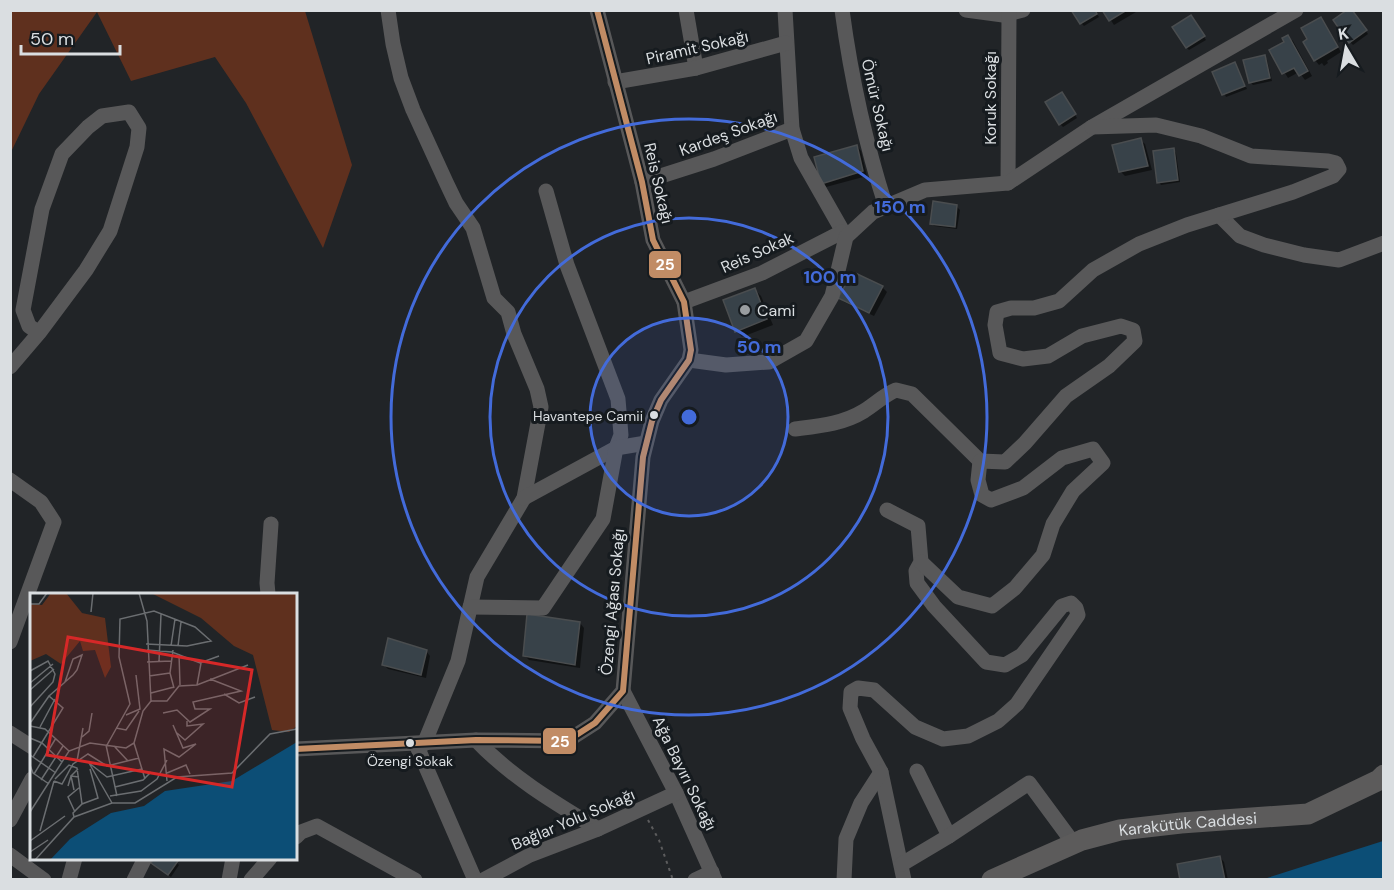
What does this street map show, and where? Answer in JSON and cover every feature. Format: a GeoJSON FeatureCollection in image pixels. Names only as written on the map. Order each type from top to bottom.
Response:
{"type":"FeatureCollection","features":[{"type":"Feature","properties":{"kind":"main road","name":"Karakütük Caddesi"},"geometry":{"type":"LineString","coordinates":[[992,879],[1074,844],[1120,830],[1308,814],[1379,780],[1383,775]]}},
{"type":"Feature","properties":{"kind":"street"},"geometry":{"type":"LineString","coordinates":[[388,10],[393,44],[413,110],[456,203],[473,228],[494,298],[508,312],[514,334],[537,389],[541,407],[524,498],[477,577],[458,661],[420,744],[475,879]]}},
{"type":"Feature","properties":{"kind":"street","name":"Reis Sokağı"},"geometry":{"type":"LineString","coordinates":[[597,10],[642,182],[653,240],[684,302],[691,350],[689,360]]}},
{"type":"Feature","properties":{"kind":"street"},"geometry":{"type":"LineString","coordinates":[[686,10],[696,68]]}},
{"type":"Feature","properties":{"kind":"street"},"geometry":{"type":"LineString","coordinates":[[689,360],[726,365],[769,362],[806,341],[832,296],[844,234],[801,158],[792,129],[785,10]]}},
{"type":"Feature","properties":{"kind":"street","name":"Ömür Sokağı"},"geometry":{"type":"LineString","coordinates":[[842,10],[848,56],[861,118],[886,207]]}},
{"type":"Feature","properties":{"kind":"street"},"geometry":{"type":"LineString","coordinates":[[966,10],[1003,15],[1016,12]]}},
{"type":"Feature","properties":{"kind":"street"},"geometry":{"type":"LineString","coordinates":[[1008,183],[1092,127],[1296,10]]}},
{"type":"Feature","properties":{"kind":"street","name":"Koruk Sokağı"},"geometry":{"type":"LineString","coordinates":[[1008,183],[1016,12]]}},
{"type":"Feature","properties":{"kind":"street","name":"Piramit Sokağı"},"geometry":{"type":"LineString","coordinates":[[615,82],[696,68],[786,43]]}},
{"type":"Feature","properties":{"kind":"street"},"geometry":{"type":"LineString","coordinates":[[10,367],[39,333],[86,270],[111,231],[137,147],[139,128],[129,112],[102,116],[62,154],[42,208],[23,310],[29,326],[39,333]]}},
{"type":"Feature","properties":{"kind":"street"},"geometry":{"type":"LineString","coordinates":[[795,429],[837,423],[864,411],[883,396],[896,390],[912,394],[980,461],[1005,462],[1066,396],[1109,366],[1135,341],[1132,330],[1121,327],[1082,336],[1048,356],[1023,359],[1000,353],[995,325],[997,312],[1011,308],[1034,308],[1059,301],[1093,270],[1139,243],[1186,225],[1293,192],[1333,176],[1339,169],[1336,163],[1328,161],[1251,156],[1201,136],[1156,125],[1092,127]]}},
{"type":"Feature","properties":{"kind":"street","name":"Kardeş Sokağı"},"geometry":{"type":"LineString","coordinates":[[642,182],[714,159],[792,129]]}},
{"type":"Feature","properties":{"kind":"street","name":"Reis Sokak"},"geometry":{"type":"LineString","coordinates":[[684,302],[762,273],[844,234],[873,212],[925,190],[1008,183]]}},
{"type":"Feature","properties":{"kind":"street"},"geometry":{"type":"LineString","coordinates":[[470,607],[543,608],[603,519],[616,448],[621,435],[618,399],[567,265],[546,191]]}},
{"type":"Feature","properties":{"kind":"street"},"geometry":{"type":"LineString","coordinates":[[1219,215],[1240,236],[1304,255],[1339,260],[1383,243]]}},
{"type":"Feature","properties":{"kind":"street","name":"Özengi Ağası Sokağı"},"geometry":{"type":"LineString","coordinates":[[297,749],[476,740],[567,741],[595,723],[623,691],[646,442],[661,399],[689,360]]}},
{"type":"Feature","properties":{"kind":"street"},"geometry":{"type":"LineString","coordinates":[[524,498],[616,448],[646,442]]}},
{"type":"Feature","properties":{"kind":"street"},"geometry":{"type":"LineString","coordinates":[[921,562],[958,597],[993,606],[1015,588],[1043,555],[1053,524],[1073,491],[1103,463],[1093,449],[1071,454],[1062,458],[1023,488],[991,500],[982,495],[978,480],[980,461]]}},
{"type":"Feature","properties":{"kind":"street"},"geometry":{"type":"LineString","coordinates":[[10,480],[41,502],[54,522],[10,642]]}},
{"type":"Feature","properties":{"kind":"street"},"geometry":{"type":"LineString","coordinates":[[887,510],[918,526],[921,562],[916,571],[917,583],[934,606],[986,662],[1005,665],[1022,655],[1062,606],[1071,603],[1078,615],[1017,704],[998,721],[968,736],[943,739],[915,727],[874,690],[858,688],[851,692],[850,708],[863,739],[881,772],[903,872],[949,836],[1029,783],[1074,844]]}},
{"type":"Feature","properties":{"kind":"street"},"geometry":{"type":"LineString","coordinates":[[268,593],[271,524]]}},
{"type":"Feature","properties":{"kind":"street","name":"Ağa Bayırı Sokağı"},"geometry":{"type":"LineString","coordinates":[[623,691],[676,793],[714,876]]}},
{"type":"Feature","properties":{"kind":"street"},"geometry":{"type":"LineString","coordinates":[[10,733],[30,746]]}},
{"type":"Feature","properties":{"kind":"street"},"geometry":{"type":"LineString","coordinates":[[476,740],[524,783],[598,830]]}},
{"type":"Feature","properties":{"kind":"street"},"geometry":{"type":"LineString","coordinates":[[917,771],[949,836]]}},
{"type":"Feature","properties":{"kind":"street"},"geometry":{"type":"LineString","coordinates":[[844,879],[846,839],[861,803],[881,772]]}},
{"type":"Feature","properties":{"kind":"street"},"geometry":{"type":"LineString","coordinates":[[10,820],[30,783]]}},
{"type":"Feature","properties":{"kind":"street","name":"Bağlar Yolu Sokağı"},"geometry":{"type":"LineString","coordinates":[[483,879],[530,855],[598,830],[676,793]]}},
{"type":"Feature","properties":{"kind":"street"},"geometry":{"type":"LineString","coordinates":[[297,836],[317,826],[415,879]]}},
{"type":"Feature","properties":{"kind":"street"},"geometry":{"type":"LineString","coordinates":[[10,855],[44,879]]}},
{"type":"Feature","properties":{"kind":"street"},"geometry":{"type":"LineString","coordinates":[[69,879],[74,860]]}},
{"type":"Feature","properties":{"kind":"street"},"geometry":{"type":"LineString","coordinates":[[134,879],[144,860]]}},
{"type":"Feature","properties":{"kind":"street"},"geometry":{"type":"LineString","coordinates":[[229,879],[232,860]]}},
{"type":"Feature","properties":{"kind":"street"},"geometry":{"type":"LineString","coordinates":[[258,877],[269,860]]}},
{"type":"Feature","properties":{"kind":"street"},"geometry":{"type":"LineString","coordinates":[[695,879],[714,876]]}},
{"type":"Feature","properties":{"kind":"path"},"geometry":{"type":"LineString","coordinates":[[643,810],[659,840],[673,879]]}},
{"type":"Feature","properties":{"kind":"shaded area"},"geometry":{"type":"Polygon","coordinates":[[[11,11],[305,11],[352,165],[323,248],[246,103],[215,57],[131,81],[97,12],[39,94],[11,152],[11,11]]]}},
{"type":"Feature","properties":{"kind":"water"},"geometry":{"type":"Polygon","coordinates":[[[1383,841],[1383,879],[1264,879],[1383,841]]]}},
{"type":"Feature","properties":{"kind":"building"},"geometry":{"type":"Polygon","coordinates":[[[1071,10],[1095,10],[1097,14],[1080,24],[1071,10]]]}},
{"type":"Feature","properties":{"kind":"building"},"geometry":{"type":"Polygon","coordinates":[[[1102,10],[1127,10],[1109,21],[1102,10]]]}},
{"type":"Feature","properties":{"kind":"building"},"geometry":{"type":"Polygon","coordinates":[[[1347,10],[1352,10],[1367,30],[1349,43],[1333,20],[1347,10]]]}},
{"type":"Feature","properties":{"kind":"building"},"geometry":{"type":"Polygon","coordinates":[[[1191,15],[1205,36],[1186,48],[1172,27],[1191,15]]]}},
{"type":"Feature","properties":{"kind":"building"},"geometry":{"type":"Polygon","coordinates":[[[1321,17],[1338,47],[1314,61],[1303,42],[1307,39],[1301,28],[1321,17]]]}},
{"type":"Feature","properties":{"kind":"building"},"geometry":{"type":"Polygon","coordinates":[[[1288,35],[1308,71],[1299,76],[1294,68],[1282,74],[1269,50],[1284,42],[1282,38],[1288,35]]]}},
{"type":"Feature","properties":{"kind":"building"},"geometry":{"type":"Polygon","coordinates":[[[1265,55],[1270,78],[1249,83],[1243,60],[1265,55]]]}},
{"type":"Feature","properties":{"kind":"building"},"geometry":{"type":"Polygon","coordinates":[[[1235,62],[1245,86],[1222,95],[1212,72],[1235,62]]]}},
{"type":"Feature","properties":{"kind":"building"},"geometry":{"type":"Polygon","coordinates":[[[1062,92],[1076,114],[1059,125],[1045,102],[1062,92]]]}},
{"type":"Feature","properties":{"kind":"building"},"geometry":{"type":"Polygon","coordinates":[[[1141,138],[1148,166],[1119,172],[1112,145],[1141,138]]]}},
{"type":"Feature","properties":{"kind":"building"},"geometry":{"type":"Polygon","coordinates":[[[857,145],[863,171],[821,184],[814,157],[857,145]]]}},
{"type":"Feature","properties":{"kind":"building"},"geometry":{"type":"Polygon","coordinates":[[[1174,148],[1178,180],[1157,183],[1153,151],[1174,148]]]}},
{"type":"Feature","properties":{"kind":"building"},"geometry":{"type":"Polygon","coordinates":[[[933,201],[957,205],[955,227],[930,224],[933,201]]]}},
{"type":"Feature","properties":{"kind":"building"},"geometry":{"type":"Polygon","coordinates":[[[853,272],[883,286],[869,313],[838,298],[853,272]]]}},
{"type":"Feature","properties":{"kind":"building","name":"Cami"},"geometry":{"type":"Polygon","coordinates":[[[755,288],[767,319],[735,332],[723,300],[755,288]]]}},
{"type":"Feature","properties":{"kind":"building"},"geometry":{"type":"Polygon","coordinates":[[[527,614],[580,622],[575,665],[523,656],[527,614]]]}},
{"type":"Feature","properties":{"kind":"building"},"geometry":{"type":"Polygon","coordinates":[[[388,638],[427,650],[421,675],[382,665],[388,638]]]}},
{"type":"Feature","properties":{"kind":"building"},"geometry":{"type":"Polygon","coordinates":[[[1220,856],[1225,880],[1180,880],[1177,864],[1220,856]]]}},
{"type":"Feature","properties":{"kind":"building"},"geometry":{"type":"Polygon","coordinates":[[[153,860],[178,861],[168,875],[151,863],[153,860]]]}},
{"type":"Feature","properties":{"kind":"transit line","name":"25"},"geometry":{"type":"LineString","coordinates":[[297,749],[476,740],[567,741],[595,723],[623,691],[643,457],[652,421],[661,400],[689,360],[691,350],[684,302],[653,240],[642,182],[597,10]]}},
{"type":"Feature","properties":{"kind":"place","name":"Cami"},"geometry":{"type":"Point","coordinates":[745,310]}},
{"type":"Feature","properties":{"kind":"place","name":"Havantepe Camii"},"geometry":{"type":"Point","coordinates":[654,415]}},
{"type":"Feature","properties":{"kind":"place","name":"Özengi Sokak"},"geometry":{"type":"Point","coordinates":[410,743]}}]}
